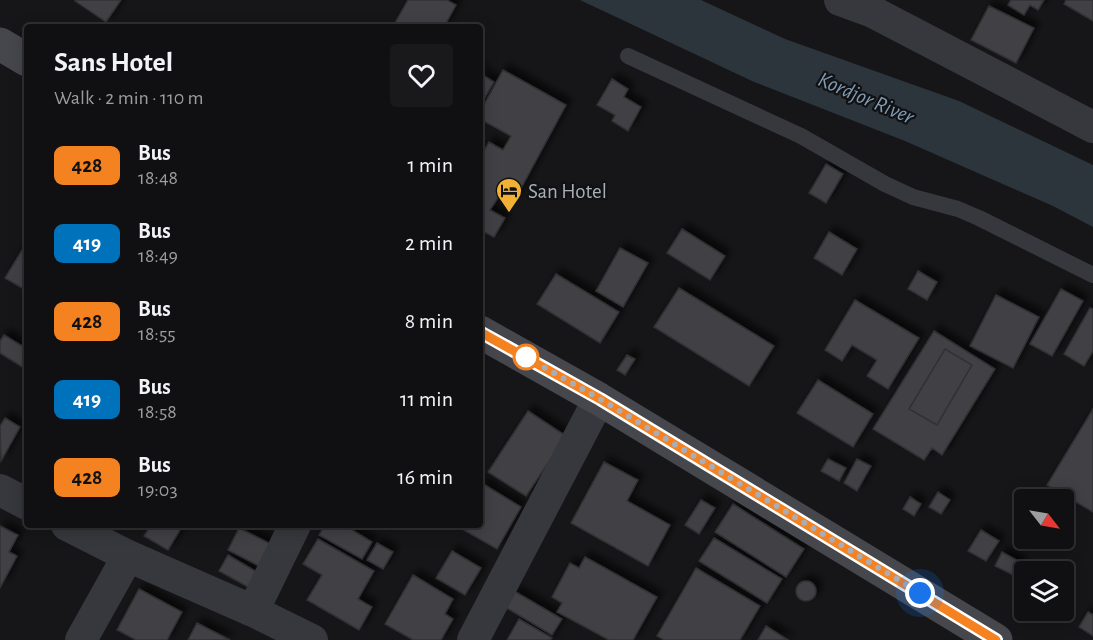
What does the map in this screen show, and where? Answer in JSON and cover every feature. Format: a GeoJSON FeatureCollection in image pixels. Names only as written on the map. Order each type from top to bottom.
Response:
{"type":"FeatureCollection","features":[{"type":"Feature","properties":{"kind":"main road"},"geometry":{"type":"LineString","coordinates":[[0,44],[24,58]]}},
{"type":"Feature","properties":{"kind":"main road"},"geometry":{"type":"LineString","coordinates":[[483,334],[600,399],[996,640]]}},
{"type":"Feature","properties":{"kind":"street"},"geometry":{"type":"LineString","coordinates":[[840,0],[873,12],[1093,127]]}},
{"type":"Feature","properties":{"kind":"street"},"geometry":{"type":"LineString","coordinates":[[473,640],[600,399]]}},
{"type":"Feature","properties":{"kind":"street"},"geometry":{"type":"LineString","coordinates":[[0,490],[24,502]]}},
{"type":"Feature","properties":{"kind":"street"},"geometry":{"type":"LineString","coordinates":[[74,528],[128,556],[253,611],[312,640]]}},
{"type":"Feature","properties":{"kind":"street"},"geometry":{"type":"LineString","coordinates":[[253,611],[294,528]]}},
{"type":"Feature","properties":{"kind":"street"},"geometry":{"type":"LineString","coordinates":[[81,640],[128,556]]}},
{"type":"Feature","properties":{"kind":"lane"},"geometry":{"type":"LineString","coordinates":[[628,56],[801,136],[885,184],[913,197],[958,209],[979,218],[1093,275]]}},
{"type":"Feature","properties":{"kind":"water","name":"Kordjor River"},"geometry":{"type":"Polygon","coordinates":[[[580,0],[701,0],[785,39],[959,101],[1093,165],[1093,227],[1053,206],[905,141],[752,81],[580,0]]]}},
{"type":"Feature","properties":{"kind":"building"},"geometry":{"type":"Polygon","coordinates":[[[76,0],[121,0],[106,22],[76,0]]]}},
{"type":"Feature","properties":{"kind":"building"},"geometry":{"type":"Polygon","coordinates":[[[408,0],[447,0],[456,5],[446,24],[395,23],[408,0]]]}},
{"type":"Feature","properties":{"kind":"building"},"geometry":{"type":"Polygon","coordinates":[[[1011,0],[1044,0],[1038,10],[1030,5],[1024,15],[1008,5],[1011,0]]]}},
{"type":"Feature","properties":{"kind":"building"},"geometry":{"type":"Polygon","coordinates":[[[1066,0],[1093,0],[1093,21],[1064,4],[1066,0]]]}},
{"type":"Feature","properties":{"kind":"building"},"geometry":{"type":"Polygon","coordinates":[[[989,6],[1034,28],[1016,63],[971,40],[989,6]]]}},
{"type":"Feature","properties":{"kind":"building"},"geometry":{"type":"Polygon","coordinates":[[[503,70],[566,105],[513,203],[499,196],[490,210],[505,218],[494,237],[483,232],[483,153],[489,142],[503,150],[511,136],[483,121],[483,107],[503,70]]]}},
{"type":"Feature","properties":{"kind":"building"},"geometry":{"type":"Polygon","coordinates":[[[483,75],[494,82],[483,101],[483,75]]]}},
{"type":"Feature","properties":{"kind":"building"},"geometry":{"type":"Polygon","coordinates":[[[612,79],[628,89],[624,97],[641,107],[628,131],[612,121],[615,115],[597,105],[612,79]]]}},
{"type":"Feature","properties":{"kind":"building"},"geometry":{"type":"Polygon","coordinates":[[[826,164],[843,174],[826,203],[809,193],[826,164]]]}},
{"type":"Feature","properties":{"kind":"building"},"geometry":{"type":"Polygon","coordinates":[[[682,229],[725,256],[710,280],[667,253],[682,229]]]}},
{"type":"Feature","properties":{"kind":"building"},"geometry":{"type":"Polygon","coordinates":[[[829,232],[857,249],[842,275],[814,258],[829,232]]]}},
{"type":"Feature","properties":{"kind":"building"},"geometry":{"type":"Polygon","coordinates":[[[24,247],[24,289],[5,278],[24,247]]]}},
{"type":"Feature","properties":{"kind":"building"},"geometry":{"type":"Polygon","coordinates":[[[620,248],[648,263],[623,307],[596,291],[620,248]]]}},
{"type":"Feature","properties":{"kind":"building"},"geometry":{"type":"Polygon","coordinates":[[[918,271],[937,282],[927,300],[908,289],[918,271]]]}},
{"type":"Feature","properties":{"kind":"building"},"geometry":{"type":"Polygon","coordinates":[[[556,274],[619,312],[600,343],[537,304],[556,274]]]}},
{"type":"Feature","properties":{"kind":"building"},"geometry":{"type":"Polygon","coordinates":[[[679,288],[774,346],[749,386],[654,327],[679,288]]]}},
{"type":"Feature","properties":{"kind":"building"},"geometry":{"type":"Polygon","coordinates":[[[1061,289],[1083,301],[1052,356],[1030,344],[1061,289]]]}},
{"type":"Feature","properties":{"kind":"building"},"geometry":{"type":"Polygon","coordinates":[[[996,295],[1039,317],[1013,368],[970,346],[996,295]]]}},
{"type":"Feature","properties":{"kind":"building"},"geometry":{"type":"Polygon","coordinates":[[[855,300],[919,338],[888,389],[867,376],[877,360],[852,345],[842,361],[825,350],[855,300]]]}},
{"type":"Feature","properties":{"kind":"building"},"geometry":{"type":"Polygon","coordinates":[[[1090,308],[1093,309],[1093,351],[1084,366],[1064,354],[1090,308]]]}},
{"type":"Feature","properties":{"kind":"building"},"geometry":{"type":"Polygon","coordinates":[[[934,331],[995,369],[942,455],[932,448],[924,460],[873,429],[934,331]],[[945,349],[909,409],[937,425],[972,365],[945,349]]]}},
{"type":"Feature","properties":{"kind":"building"},"geometry":{"type":"Polygon","coordinates":[[[4,335],[24,347],[24,368],[0,353],[0,341],[4,335]]]}},
{"type":"Feature","properties":{"kind":"building"},"geometry":{"type":"Polygon","coordinates":[[[945,349],[972,365],[937,425],[909,409],[945,349]]]}},
{"type":"Feature","properties":{"kind":"building"},"geometry":{"type":"Polygon","coordinates":[[[627,355],[635,359],[625,375],[617,370],[627,355]]]}},
{"type":"Feature","properties":{"kind":"building"},"geometry":{"type":"Polygon","coordinates":[[[818,380],[873,414],[853,447],[797,413],[818,380]]]}},
{"type":"Feature","properties":{"kind":"building"},"geometry":{"type":"Polygon","coordinates":[[[1093,409],[1093,512],[1074,501],[1074,489],[1054,489],[1047,485],[1093,409]]]}},
{"type":"Feature","properties":{"kind":"building"},"geometry":{"type":"Polygon","coordinates":[[[528,411],[566,436],[526,496],[488,472],[528,411]]]}},
{"type":"Feature","properties":{"kind":"building"},"geometry":{"type":"Polygon","coordinates":[[[5,418],[20,427],[1,461],[0,426],[5,418]]]}},
{"type":"Feature","properties":{"kind":"building"},"geometry":{"type":"Polygon","coordinates":[[[828,459],[846,468],[839,481],[821,471],[828,459]]]}},
{"type":"Feature","properties":{"kind":"building"},"geometry":{"type":"Polygon","coordinates":[[[857,459],[871,466],[857,491],[844,483],[857,459]]]}},
{"type":"Feature","properties":{"kind":"building"},"geometry":{"type":"Polygon","coordinates":[[[604,462],[638,480],[627,501],[670,525],[648,566],[571,523],[604,462]]]}},
{"type":"Feature","properties":{"kind":"building"},"geometry":{"type":"Polygon","coordinates":[[[483,484],[521,507],[497,549],[460,528],[483,528],[483,484]]]}},
{"type":"Feature","properties":{"kind":"building"},"geometry":{"type":"Polygon","coordinates":[[[938,492],[950,500],[941,514],[929,507],[938,492]]]}},
{"type":"Feature","properties":{"kind":"building"},"geometry":{"type":"Polygon","coordinates":[[[910,497],[921,504],[914,516],[903,509],[910,497]]]}},
{"type":"Feature","properties":{"kind":"building"},"geometry":{"type":"Polygon","coordinates":[[[701,500],[715,508],[699,534],[685,525],[701,500]]]}},
{"type":"Feature","properties":{"kind":"building"},"geometry":{"type":"Polygon","coordinates":[[[733,504],[804,549],[786,577],[715,532],[733,504]]]}},
{"type":"Feature","properties":{"kind":"building"},"geometry":{"type":"Polygon","coordinates":[[[0,526],[18,535],[9,552],[17,556],[0,588],[0,526]]]}},
{"type":"Feature","properties":{"kind":"building"},"geometry":{"type":"Polygon","coordinates":[[[149,528],[181,528],[168,550],[144,536],[149,528]]]}},
{"type":"Feature","properties":{"kind":"building"},"geometry":{"type":"Polygon","coordinates":[[[239,528],[271,544],[259,566],[228,550],[239,528]]]}},
{"type":"Feature","properties":{"kind":"building"},"geometry":{"type":"Polygon","coordinates":[[[323,528],[349,528],[372,542],[362,559],[319,535],[323,528]]]}},
{"type":"Feature","properties":{"kind":"building"},"geometry":{"type":"Polygon","coordinates":[[[981,530],[999,541],[986,561],[968,551],[981,530]]]}},
{"type":"Feature","properties":{"kind":"building"},"geometry":{"type":"Polygon","coordinates":[[[714,538],[782,579],[767,603],[699,561],[714,538]]]}},
{"type":"Feature","properties":{"kind":"building"},"geometry":{"type":"Polygon","coordinates":[[[318,539],[374,571],[358,599],[372,607],[359,630],[307,600],[322,575],[303,564],[318,539]]]}},
{"type":"Feature","properties":{"kind":"building"},"geometry":{"type":"Polygon","coordinates":[[[377,543],[393,552],[383,569],[367,560],[377,543]]]}},
{"type":"Feature","properties":{"kind":"building"},"geometry":{"type":"Polygon","coordinates":[[[452,551],[481,568],[465,595],[436,578],[452,551]]]}},
{"type":"Feature","properties":{"kind":"building"},"geometry":{"type":"Polygon","coordinates":[[[1002,552],[1018,561],[1014,561],[1014,576],[995,566],[1002,552]]]}},
{"type":"Feature","properties":{"kind":"building"},"geometry":{"type":"Polygon","coordinates":[[[228,555],[257,572],[248,587],[219,571],[228,555]]]}},
{"type":"Feature","properties":{"kind":"building"},"geometry":{"type":"Polygon","coordinates":[[[585,557],[657,597],[633,640],[609,640],[557,612],[562,603],[552,597],[570,563],[579,568],[585,557]]]}},
{"type":"Feature","properties":{"kind":"building"},"geometry":{"type":"Polygon","coordinates":[[[696,568],[760,606],[740,640],[664,640],[657,636],[696,568]]]}},
{"type":"Feature","properties":{"kind":"building"},"geometry":{"type":"Polygon","coordinates":[[[413,575],[453,599],[445,614],[453,619],[441,640],[413,640],[385,624],[413,575]]]}},
{"type":"Feature","properties":{"kind":"building"},"geometry":{"type":"Polygon","coordinates":[[[806,581],[813,584],[816,591],[813,598],[806,601],[799,598],[796,591],[799,584],[806,581]]]}},
{"type":"Feature","properties":{"kind":"building"},"geometry":{"type":"Polygon","coordinates":[[[139,589],[182,612],[167,640],[136,640],[117,630],[139,589]]]}},
{"type":"Feature","properties":{"kind":"building"},"geometry":{"type":"Polygon","coordinates":[[[514,591],[562,619],[552,635],[505,607],[514,591]]]}},
{"type":"Feature","properties":{"kind":"building"},"geometry":{"type":"Polygon","coordinates":[[[1088,612],[1093,615],[1093,636],[1079,627],[1088,612]]]}},
{"type":"Feature","properties":{"kind":"building"},"geometry":{"type":"Polygon","coordinates":[[[519,619],[552,638],[550,640],[507,640],[519,619]]]}},
{"type":"Feature","properties":{"kind":"building"},"geometry":{"type":"Polygon","coordinates":[[[197,623],[230,640],[188,640],[197,623]]]}},
{"type":"Feature","properties":{"kind":"building"},"geometry":{"type":"Polygon","coordinates":[[[766,626],[788,640],[758,640],[766,626]]]}},
{"type":"Feature","properties":{"kind":"bus line","name":"428"},"geometry":{"type":"LineString","coordinates":[[483,334],[600,399],[996,640]]}},
{"type":"Feature","properties":{"kind":"place","name":"San Hotel"},"geometry":{"type":"Point","coordinates":[509,214]}},
{"type":"Feature","properties":{"kind":"route"},"geometry":{"type":"LineString","coordinates":[[526,357],[600,399],[920,593]]}}]}
